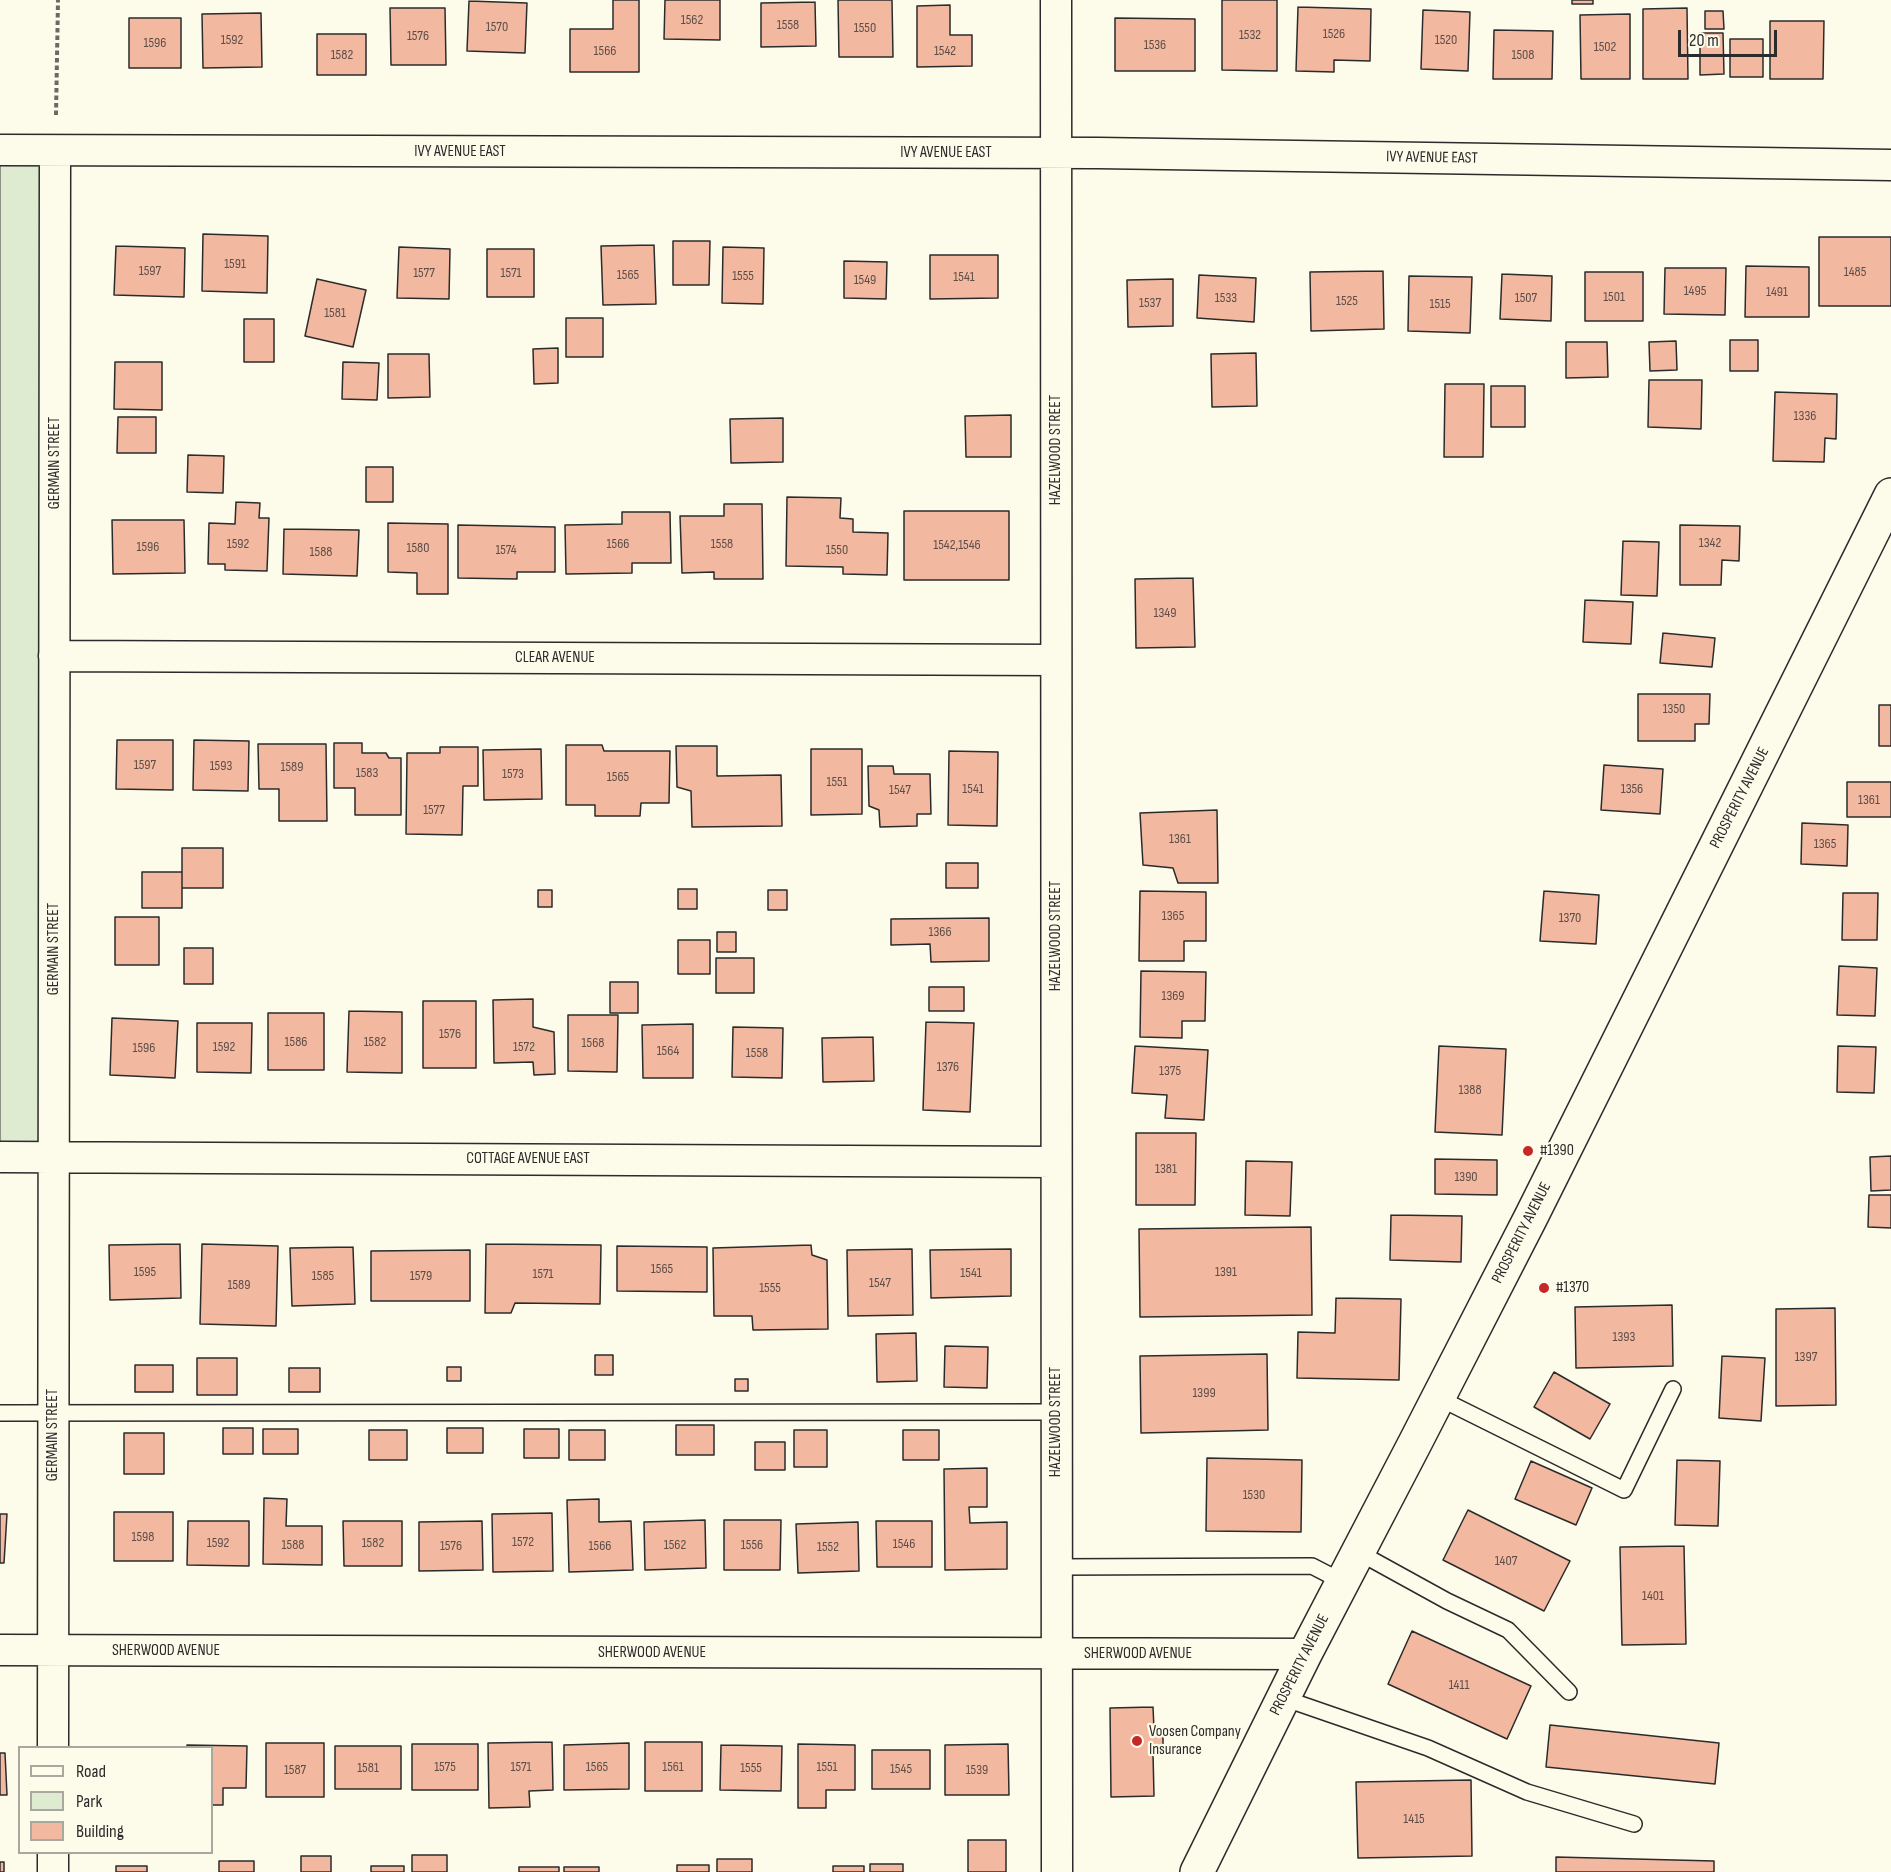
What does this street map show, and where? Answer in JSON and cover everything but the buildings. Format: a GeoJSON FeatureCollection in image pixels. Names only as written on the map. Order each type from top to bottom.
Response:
{"type":"FeatureCollection","features":[{"type":"Feature","properties":{"kind":"street","name":"HAZELWOOD STREET"},"geometry":{"type":"LineString","coordinates":[[1056,0],[1057,1872]]}},
{"type":"Feature","properties":{"kind":"street","name":"IVY AVENUE EAST"},"geometry":{"type":"LineString","coordinates":[[0,150],[1056,153],[1891,165]]}},
{"type":"Feature","properties":{"kind":"street","name":"GERMAIN STREET"},"geometry":{"type":"LineString","coordinates":[[53,1746],[55,150]]}},
{"type":"Feature","properties":{"kind":"street","name":"PROSPERITY AVENUE"},"geometry":{"type":"LineString","coordinates":[[1197,1872],[1305,1654],[1439,1398],[1891,495]]}},
{"type":"Feature","properties":{"kind":"street","name":"CLEAR AVENUE"},"geometry":{"type":"LineString","coordinates":[[54,656],[1056,660]]}},
{"type":"Feature","properties":{"kind":"street","name":"COTTAGE AVENUE EAST"},"geometry":{"type":"LineString","coordinates":[[0,1157],[1056,1162]]}},
{"type":"Feature","properties":{"kind":"street","name":"SHERWOOD AVENUE"},"geometry":{"type":"LineString","coordinates":[[0,1650],[1305,1654]]}},
{"type":"Feature","properties":{"kind":"street"},"geometry":{"type":"LineString","coordinates":[[53,1854],[53,1872]]}},
{"type":"Feature","properties":{"kind":"lane"},"geometry":{"type":"LineString","coordinates":[[1439,1398],[1624,1490],[1672,1389]]}},
{"type":"Feature","properties":{"kind":"lane"},"geometry":{"type":"LineString","coordinates":[[0,1413],[1056,1412]]}},
{"type":"Feature","properties":{"kind":"lane"},"geometry":{"type":"LineString","coordinates":[[1358,1552],[1508,1630],[1569,1692]]}},
{"type":"Feature","properties":{"kind":"lane"},"geometry":{"type":"LineString","coordinates":[[1057,1567],[1312,1566],[1343,1582]]}},
{"type":"Feature","properties":{"kind":"lane"},"geometry":{"type":"LineString","coordinates":[[1283,1698],[1428,1748],[1527,1792],[1634,1824]]}},
{"type":"Feature","properties":{"kind":"path"},"geometry":{"type":"LineString","coordinates":[[56,115],[58,0]]}},
{"type":"Feature","properties":{"kind":"green space"},"geometry":{"type":"Polygon","coordinates":[[[0,150],[55,151],[54,1157],[0,1157],[0,150]]]}},
{"type":"Feature","properties":{"kind":"place","name":"#1390"},"geometry":{"type":"Point","coordinates":[1528,1151]}},
{"type":"Feature","properties":{"kind":"place","name":"#1370"},"geometry":{"type":"Point","coordinates":[1544,1288]}},
{"type":"Feature","properties":{"kind":"place","name":"Voosen Company Insurance"},"geometry":{"type":"Point","coordinates":[1137,1741]}}]}
